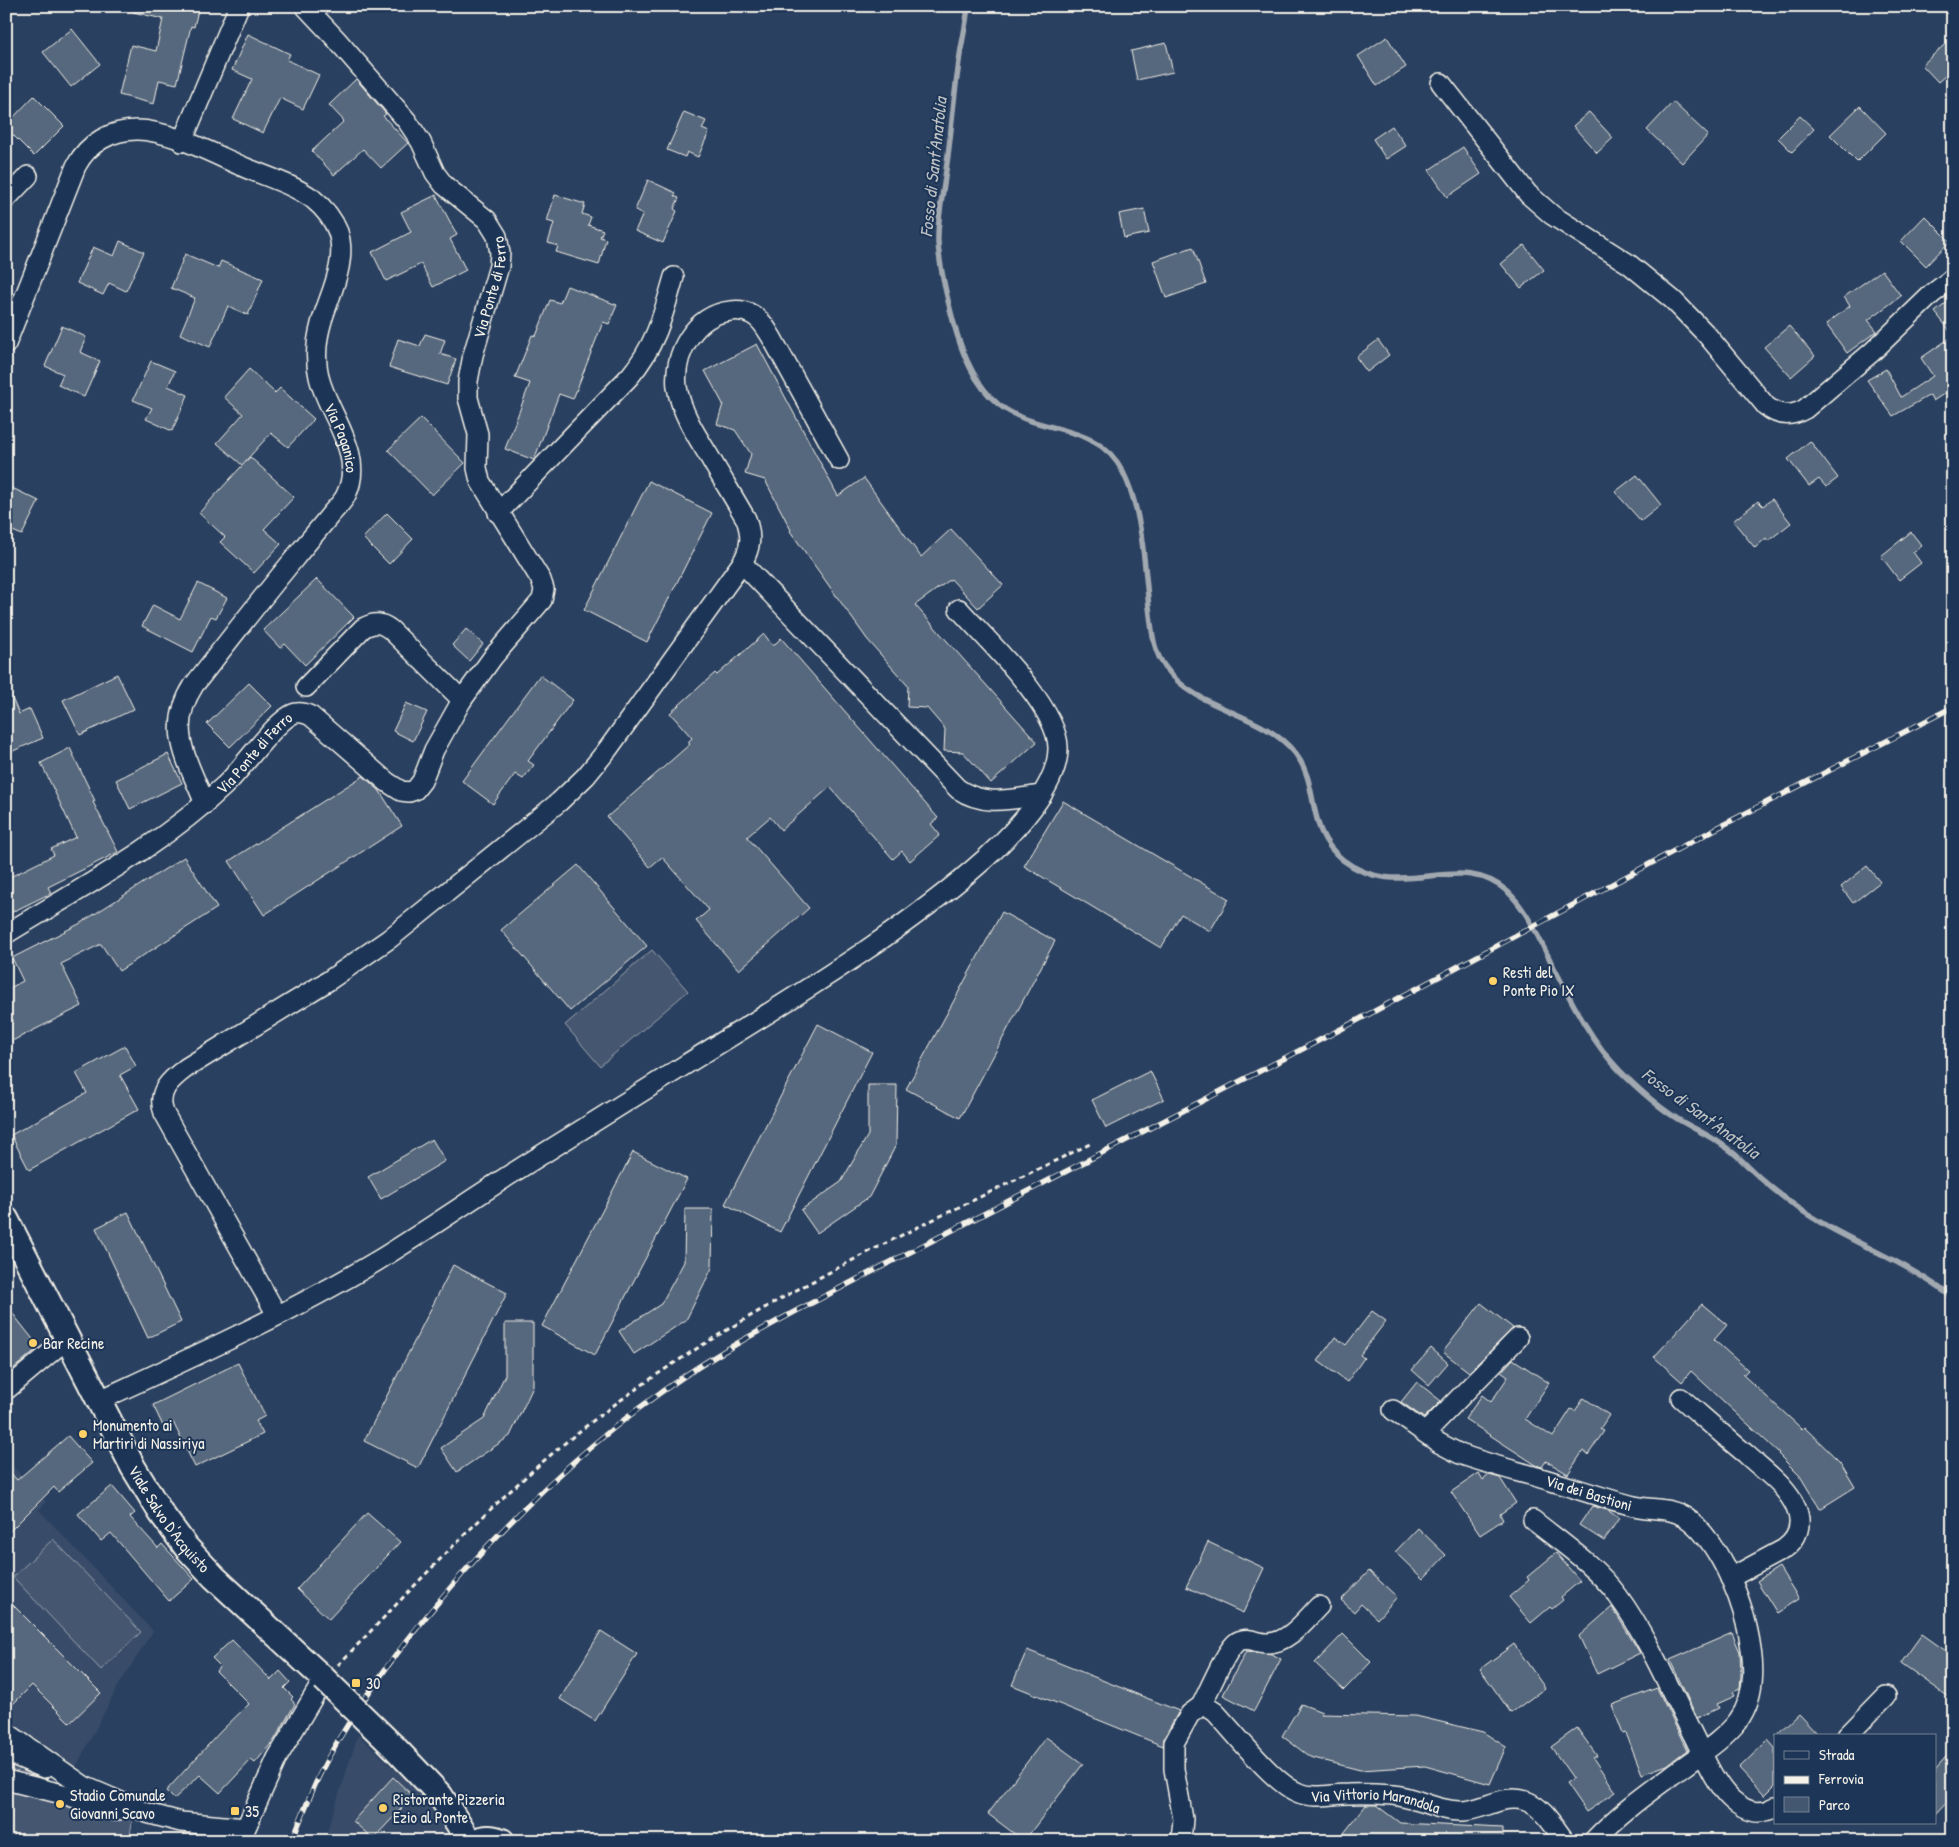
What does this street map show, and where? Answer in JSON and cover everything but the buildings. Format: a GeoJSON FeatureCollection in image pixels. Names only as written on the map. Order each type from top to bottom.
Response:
{"type":"FeatureCollection","features":[{"type":"Feature","properties":{"kind":"main road","name":"Viale Salvo D'Acquisto"},"geometry":{"type":"LineString","coordinates":[[6,1219],[145,1488],[186,1547],[214,1577],[394,1747],[440,1795],[469,1841]]}},
{"type":"Feature","properties":{"kind":"main road"},"geometry":{"type":"LineString","coordinates":[[475,1841],[483,1838],[492,1838],[502,1841]]}},
{"type":"Feature","properties":{"kind":"street"},"geometry":{"type":"LineString","coordinates":[[182,142],[239,6]]}},
{"type":"Feature","properties":{"kind":"street","name":"Via Ponte di Ferro"},"geometry":{"type":"LineString","coordinates":[[6,934],[161,838],[205,804],[236,775],[279,724],[296,713],[311,716],[369,768],[397,789],[406,792],[415,790],[422,781],[434,750],[462,700],[497,652],[538,606],[543,595],[544,589],[541,580],[483,488],[478,475],[478,434],[468,398],[467,387],[471,362],[499,266],[500,253],[497,236],[491,225],[482,215],[444,185],[412,128],[348,51],[305,6]]}},
{"type":"Feature","properties":{"kind":"street"},"geometry":{"type":"LineString","coordinates":[[1441,82],[1514,178],[1532,198],[1552,215],[1629,264],[1660,289],[1706,335],[1766,406],[1779,414],[1792,414],[1804,409],[1867,356],[1932,294],[1953,278]]}},
{"type":"Feature","properties":{"kind":"street","name":"Via Paganico"},"geometry":{"type":"LineString","coordinates":[[6,344],[73,172],[87,149],[109,136],[136,130],[153,131],[182,142],[297,189],[318,203],[332,221],[339,239],[340,263],[320,330],[316,359],[321,383],[347,444],[352,467],[350,482],[343,499],[278,578],[194,685],[186,698],[180,716],[180,734],[205,804]]}},
{"type":"Feature","properties":{"kind":"street"},"geometry":{"type":"LineString","coordinates":[[6,199],[28,176]]}},
{"type":"Feature","properties":{"kind":"street"},"geometry":{"type":"LineString","coordinates":[[498,513],[630,376],[643,359],[658,331],[674,277]]}},
{"type":"Feature","properties":{"kind":"street"},"geometry":{"type":"LineString","coordinates":[[277,1315],[164,1113],[161,1099],[166,1086],[186,1068],[328,981],[388,939],[560,802],[580,783],[604,755],[742,563],[750,541],[746,519],[686,416],[680,402],[676,374],[678,364],[688,340],[696,328],[710,317],[726,311],[745,312],[753,315],[760,321],[772,338],[839,460]]}},
{"type":"Feature","properties":{"kind":"street"},"geometry":{"type":"LineString","coordinates":[[742,563],[958,789],[983,800],[1001,800],[1042,795]]}},
{"type":"Feature","properties":{"kind":"street"},"geometry":{"type":"LineString","coordinates":[[100,1400],[277,1315],[377,1261],[846,962],[974,868],[1010,834],[1042,795],[1053,772],[1058,754],[1057,736],[1041,704],[1025,683],[959,609]]}},
{"type":"Feature","properties":{"kind":"street"},"geometry":{"type":"LineString","coordinates":[[306,687],[359,632],[376,623],[391,630],[462,700]]}},
{"type":"Feature","properties":{"kind":"street"},"geometry":{"type":"LineString","coordinates":[[6,1390],[68,1338]]}},
{"type":"Feature","properties":{"kind":"street"},"geometry":{"type":"LineString","coordinates":[[1425,1433],[1518,1338]]}},
{"type":"Feature","properties":{"kind":"street"},"geometry":{"type":"LineString","coordinates":[[1682,1398],[1774,1480],[1796,1509],[1799,1526],[1796,1536],[1791,1542],[1784,1549],[1730,1578]]}},
{"type":"Feature","properties":{"kind":"street","name":"Via dei Bastioni"},"geometry":{"type":"LineString","coordinates":[[1393,1410],[1444,1446],[1466,1456],[1635,1506],[1675,1512],[1686,1518],[1697,1528],[1730,1578],[1741,1605],[1751,1642],[1752,1690],[1747,1704],[1737,1721],[1723,1737],[1645,1794],[1610,1823],[1593,1841]]}},
{"type":"Feature","properties":{"kind":"street"},"geometry":{"type":"LineString","coordinates":[[1533,1520],[1592,1567],[1618,1596],[1639,1630],[1702,1753],[1722,1787],[1737,1804],[1755,1813],[1774,1807]]}},
{"type":"Feature","properties":{"kind":"street"},"geometry":{"type":"LineString","coordinates":[[1181,1841],[1182,1819],[1174,1768],[1174,1743],[1190,1714],[1201,1706],[1234,1645],[1248,1639],[1267,1643],[1278,1641],[1290,1634],[1320,1606]]}},
{"type":"Feature","properties":{"kind":"street"},"geometry":{"type":"LineString","coordinates":[[6,1780],[66,1795],[133,1817],[169,1820],[242,1834],[277,1758],[324,1679]]}},
{"type":"Feature","properties":{"kind":"street"},"geometry":{"type":"LineString","coordinates":[[1849,1734],[1886,1696]]}},
{"type":"Feature","properties":{"kind":"street","name":"Via Vittorio Marandola"},"geometry":{"type":"LineString","coordinates":[[1201,1706],[1215,1712],[1284,1785],[1301,1794],[1316,1796],[1395,1795],[1411,1798],[1440,1809],[1461,1812],[1508,1799],[1521,1799],[1537,1806],[1565,1841]]}},
{"type":"Feature","properties":{"kind":"street"},"geometry":{"type":"LineString","coordinates":[[6,1732],[84,1786]]}},
{"type":"Feature","properties":{"kind":"street"},"geometry":{"type":"LineString","coordinates":[[6,1752],[147,1813],[169,1820]]}},
{"type":"Feature","properties":{"kind":"path"},"geometry":{"type":"LineString","coordinates":[[324,1679],[520,1481],[586,1426],[634,1391],[735,1326],[832,1271],[1090,1144]]}},
{"type":"Feature","properties":{"kind":"shaded area"},"geometry":{"type":"Polygon","coordinates":[[[6,1459],[46,1502],[39,1510],[153,1631],[117,1688],[74,1771],[6,1725],[6,1459]]]}},
{"type":"Feature","properties":{"kind":"shaded area"},"geometry":{"type":"Polygon","coordinates":[[[358,1735],[472,1841],[324,1841],[358,1735]]]}},
{"type":"Feature","properties":{"kind":"green space"},"geometry":{"type":"Polygon","coordinates":[[[652,950],[688,991],[600,1066],[565,1025],[652,950]]]}},
{"type":"Feature","properties":{"kind":"green space"},"geometry":{"type":"Polygon","coordinates":[[[53,1539],[141,1632],[101,1670],[13,1577],[53,1539]]]}},
{"type":"Feature","properties":{"kind":"green space","name":"Stadio Comunale Giovanni Scavo"},"geometry":{"type":"Polygon","coordinates":[[[6,1761],[133,1817],[129,1841],[6,1841],[6,1761]]]}},
{"type":"Feature","properties":{"kind":"waterway","name":"Fosso di Sant'Anatolia"},"geometry":{"type":"LineString","coordinates":[[968,6],[959,62],[938,234],[942,274],[957,335],[965,357],[976,378],[998,404],[1014,414],[1031,421],[1083,436],[1098,444],[1112,455],[1123,472],[1130,487],[1139,521],[1153,639],[1161,661],[1166,668],[1179,683],[1195,694],[1265,728],[1281,739],[1295,753],[1308,779],[1323,835],[1331,848],[1343,860],[1364,872],[1386,877],[1408,878],[1450,874],[1470,875],[1489,880],[1508,892],[1530,921],[1588,1030],[1620,1071],[1640,1090],[1676,1118],[1729,1149],[1774,1190],[1807,1214],[1923,1277],[1953,1298]]}},
{"type":"Feature","properties":{"kind":"railway"},"geometry":{"type":"LineString","coordinates":[[292,1841],[318,1778],[342,1733],[408,1639],[445,1594],[540,1492],[595,1443],[683,1377],[725,1350],[798,1310],[1343,1028],[1719,827],[1953,707]]}},
{"type":"Feature","properties":{"kind":"place","name":"Resti del Ponte Pio IX"},"geometry":{"type":"Point","coordinates":[1493,981]}},
{"type":"Feature","properties":{"kind":"place","name":"Bar Recine"},"geometry":{"type":"Point","coordinates":[33,1343]}},
{"type":"Feature","properties":{"kind":"place","name":"Monumento ai Martiri di Nassiriya"},"geometry":{"type":"Point","coordinates":[83,1434]}},
{"type":"Feature","properties":{"kind":"place","name":"30"},"geometry":{"type":"Point","coordinates":[356,1683]}},
{"type":"Feature","properties":{"kind":"place","name":"Stadio Comunale Giovanni Scavo"},"geometry":{"type":"Point","coordinates":[60,1804]}},
{"type":"Feature","properties":{"kind":"place","name":"Ristorante Pizzeria Ezio al Ponte"},"geometry":{"type":"Point","coordinates":[383,1808]}},
{"type":"Feature","properties":{"kind":"place","name":"35"},"geometry":{"type":"Point","coordinates":[235,1811]}}]}
